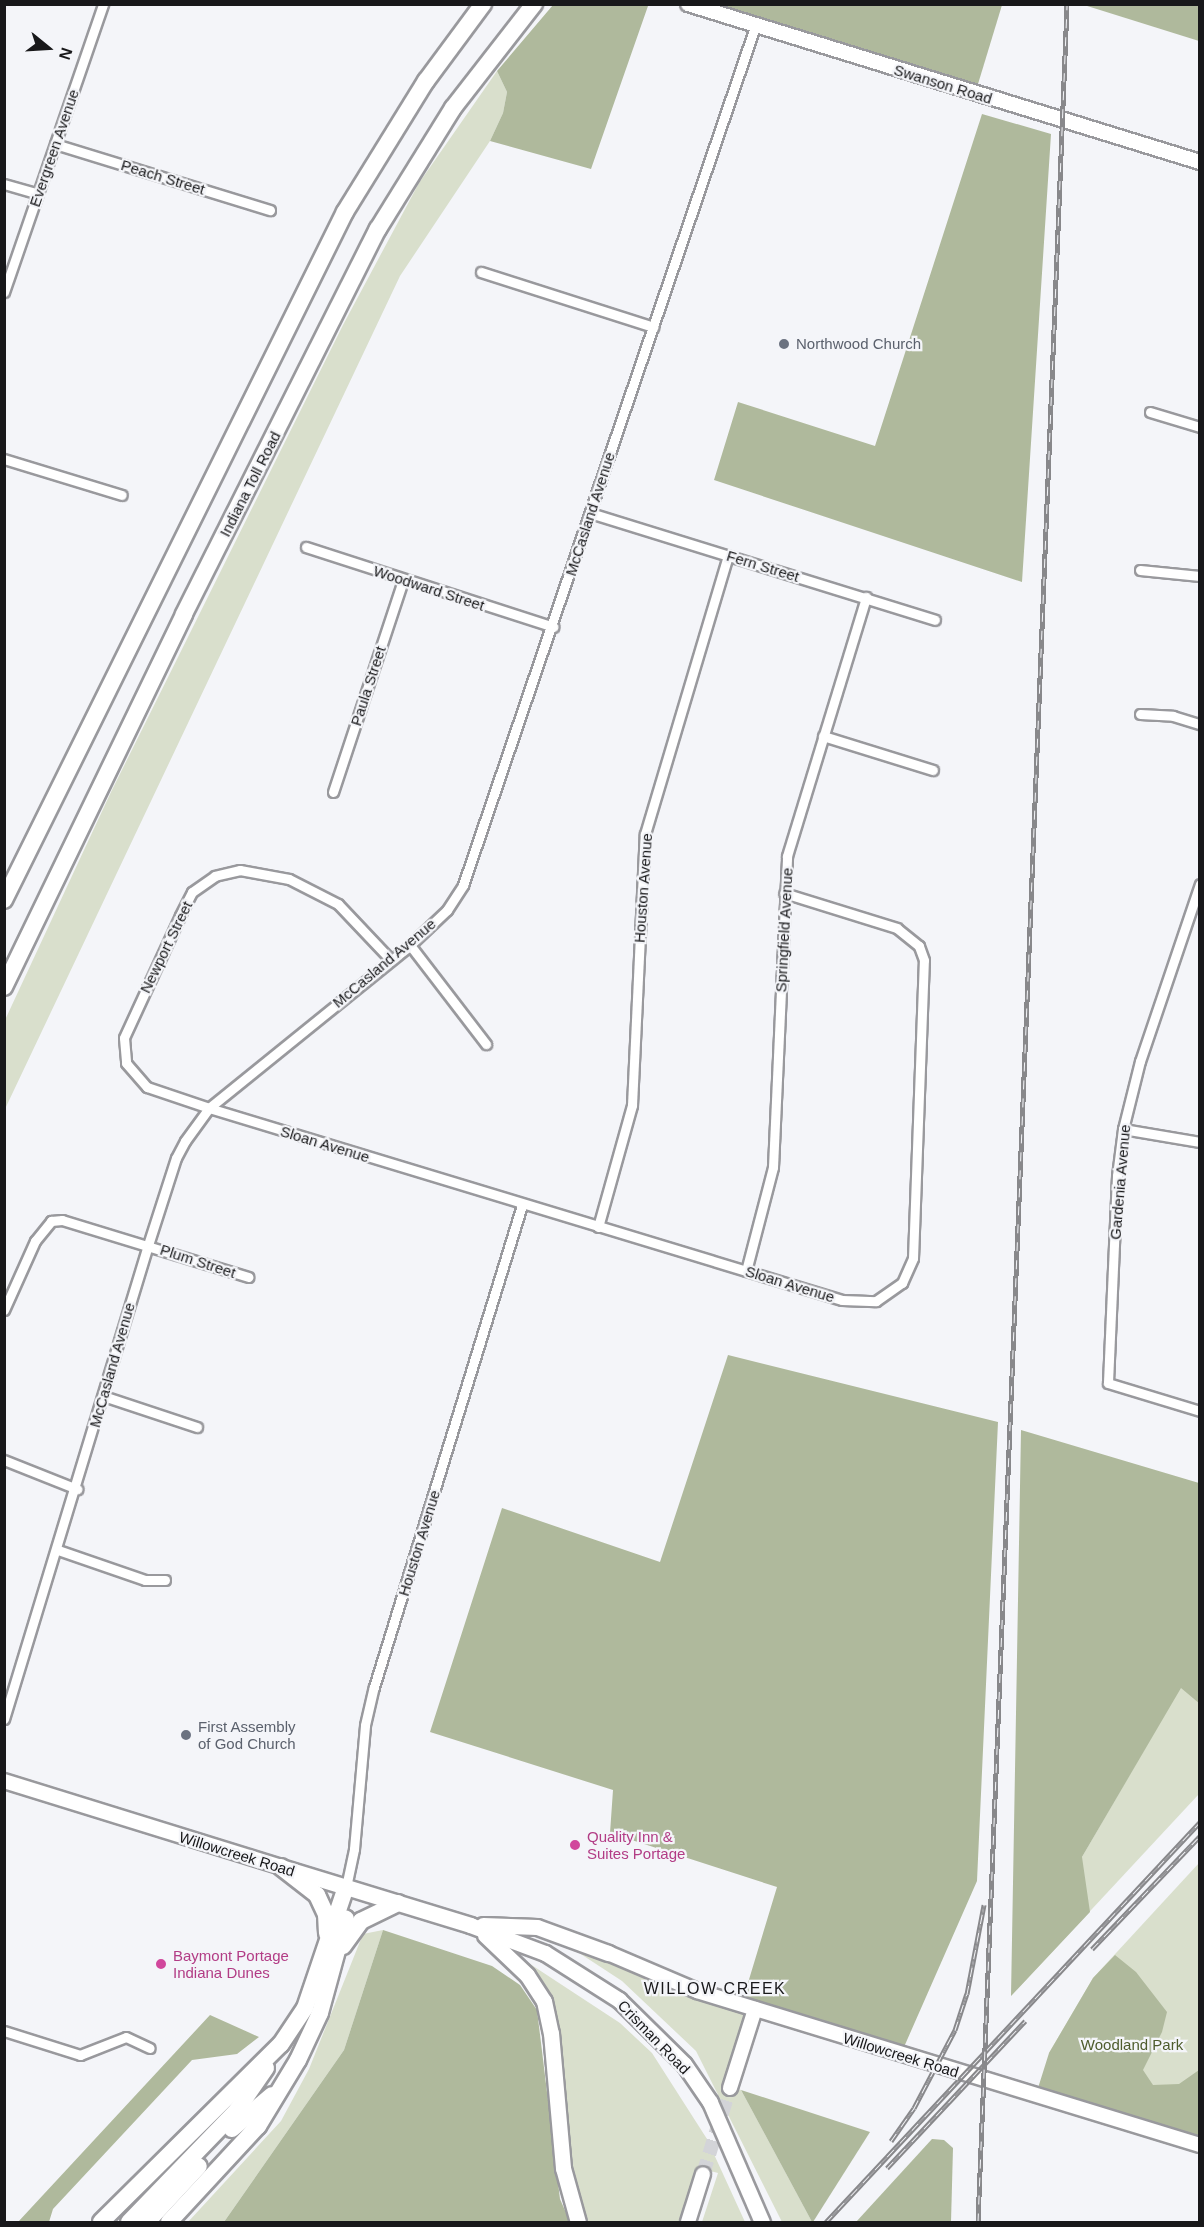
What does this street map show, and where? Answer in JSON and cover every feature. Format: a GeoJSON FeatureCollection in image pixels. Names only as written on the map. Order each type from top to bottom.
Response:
{"type":"FeatureCollection","features":[{"type":"Feature","properties":{"kind":"highway","name":"Indiana Toll Road"},"geometry":{"type":"LineString","coordinates":[[4,987],[179,624],[378,229],[453,108],[504,38],[534,4]]}},
{"type":"Feature","properties":{"kind":"highway"},"geometry":{"type":"LineString","coordinates":[[4,900],[345,212],[397,124],[481,7]]}},
{"type":"Feature","properties":{"kind":"highway"},"geometry":{"type":"LineString","coordinates":[[281,1867],[312,1888],[322,1902],[330,1956]]}},
{"type":"Feature","properties":{"kind":"highway"},"geometry":{"type":"LineString","coordinates":[[169,2223],[258,2126],[310,2036],[346,1887]]}},
{"type":"Feature","properties":{"kind":"highway"},"geometry":{"type":"LineString","coordinates":[[129,2223],[237,2110],[304,2007],[330,1956],[361,1921],[398,1903]]}},
{"type":"Feature","properties":{"kind":"highway"},"geometry":{"type":"LineString","coordinates":[[100,2223],[281,2044]]}},
{"type":"Feature","properties":{"kind":"highway"},"geometry":{"type":"LineString","coordinates":[[147,2223],[240,2121],[279,2090]]}},
{"type":"Feature","properties":{"kind":"main road","name":"Willowcreek Road"},"geometry":{"type":"LineString","coordinates":[[281,1867],[470,1925]]}},
{"type":"Feature","properties":{"kind":"main road"},"geometry":{"type":"LineString","coordinates":[[470,1925],[537,1928],[608,1953]]}},
{"type":"Feature","properties":{"kind":"main road"},"geometry":{"type":"LineString","coordinates":[[470,1925],[502,1949],[527,1975],[544,2001],[551,2033],[563,2168],[578,2223]]}},
{"type":"Feature","properties":{"kind":"main road","name":"Crisman Road"},"geometry":{"type":"LineString","coordinates":[[470,1925],[545,1953],[619,2000],[648,2027],[684,2064],[710,2102],[762,2223]]}},
{"type":"Feature","properties":{"kind":"street","name":"Evergreen Avenue"},"geometry":{"type":"LineString","coordinates":[[4,292],[104,4]]}},
{"type":"Feature","properties":{"kind":"street","name":"Swanson Road"},"geometry":{"type":"LineString","coordinates":[[688,4],[755,27],[1200,162]]}},
{"type":"Feature","properties":{"kind":"street","name":"McCasland Avenue"},"geometry":{"type":"LineString","coordinates":[[4,1719],[77,1489],[148,1245],[176,1158],[209,1108],[410,945],[447,910],[463,885],[553,627],[755,27]]}},
{"type":"Feature","properties":{"kind":"street","name":"Peach Street"},"geometry":{"type":"LineString","coordinates":[[55,144],[270,210]]}},
{"type":"Feature","properties":{"kind":"street"},"geometry":{"type":"LineString","coordinates":[[4,184],[38,194]]}},
{"type":"Feature","properties":{"kind":"street"},"geometry":{"type":"LineString","coordinates":[[481,272],[653,327]]}},
{"type":"Feature","properties":{"kind":"street"},"geometry":{"type":"LineString","coordinates":[[1150,412],[1200,427]]}},
{"type":"Feature","properties":{"kind":"street"},"geometry":{"type":"LineString","coordinates":[[4,459],[122,495]]}},
{"type":"Feature","properties":{"kind":"street","name":"Fern Street"},"geometry":{"type":"LineString","coordinates":[[590,513],[935,620]]}},
{"type":"Feature","properties":{"kind":"street","name":"Woodward Street"},"geometry":{"type":"LineString","coordinates":[[306,547],[553,627]]}},
{"type":"Feature","properties":{"kind":"street","name":"Houston Avenue"},"geometry":{"type":"LineString","coordinates":[[598,1227],[632,1105],[645,834],[728,556]]}},
{"type":"Feature","properties":{"kind":"street"},"geometry":{"type":"LineString","coordinates":[[1140,570],[1200,576]]}},
{"type":"Feature","properties":{"kind":"street","name":"Paula Street"},"geometry":{"type":"LineString","coordinates":[[333,792],[403,580]]}},
{"type":"Feature","properties":{"kind":"street","name":"Springfield Avenue"},"geometry":{"type":"LineString","coordinates":[[747,1271],[773,1167],[787,856],[866,597]]}},
{"type":"Feature","properties":{"kind":"street"},"geometry":{"type":"LineString","coordinates":[[1140,714],[1173,716],[1200,724]]}},
{"type":"Feature","properties":{"kind":"street"},"geometry":{"type":"LineString","coordinates":[[824,736],[933,770]]}},
{"type":"Feature","properties":{"kind":"street","name":"Newport Street"},"geometry":{"type":"LineString","coordinates":[[209,1108],[147,1087],[126,1063],[123,1046],[127,1029],[192,892],[215,876],[240,870],[289,879],[338,904],[390,960]]}},
{"type":"Feature","properties":{"kind":"street","name":"Gardenia Avenue"},"geometry":{"type":"LineString","coordinates":[[1200,884],[1140,1061],[1123,1129],[1117,1176],[1108,1383],[1200,1411]]}},
{"type":"Feature","properties":{"kind":"street","name":"Sloan Avenue"},"geometry":{"type":"LineString","coordinates":[[209,1108],[522,1205],[858,1303],[891,1294],[902,1283],[913,1258],[924,960],[919,946],[897,928],[784,893]]}},
{"type":"Feature","properties":{"kind":"street"},"geometry":{"type":"LineString","coordinates":[[410,945],[486,1044]]}},
{"type":"Feature","properties":{"kind":"street"},"geometry":{"type":"LineString","coordinates":[[1123,1129],[1200,1142]]}},
{"type":"Feature","properties":{"kind":"street","name":"Houston Avenue"},"geometry":{"type":"LineString","coordinates":[[346,1887],[354,1849],[365,1725],[374,1687],[522,1205]]}},
{"type":"Feature","properties":{"kind":"street","name":"Plum Street"},"geometry":{"type":"LineString","coordinates":[[4,1310],[34,1241],[43,1226],[51,1221],[62,1220],[248,1277]]}},
{"type":"Feature","properties":{"kind":"street"},"geometry":{"type":"LineString","coordinates":[[103,1396],[197,1427]]}},
{"type":"Feature","properties":{"kind":"street"},"geometry":{"type":"LineString","coordinates":[[4,1460],[77,1489]]}},
{"type":"Feature","properties":{"kind":"street"},"geometry":{"type":"LineString","coordinates":[[58,1550],[145,1580],[165,1581]]}},
{"type":"Feature","properties":{"kind":"street","name":"Willowcreek Road"},"geometry":{"type":"LineString","coordinates":[[4,1781],[281,1867]]}},
{"type":"Feature","properties":{"kind":"street","name":"Willowcreek Road"},"geometry":{"type":"LineString","coordinates":[[608,1953],[670,1981],[755,2009],[1200,2145]]}},
{"type":"Feature","properties":{"kind":"street"},"geometry":{"type":"LineString","coordinates":[[730,2088],[755,2009]]}},
{"type":"Feature","properties":{"kind":"street"},"geometry":{"type":"LineString","coordinates":[[4,2031],[80,2055],[126,2037],[150,2048]]}},
{"type":"Feature","properties":{"kind":"street"},"geometry":{"type":"LineString","coordinates":[[688,2223],[703,2174]]}},
{"type":"Feature","properties":{"kind":"green space"},"geometry":{"type":"Polygon","coordinates":[[[1002,4],[978,84],[714,5],[1002,4]]]}},
{"type":"Feature","properties":{"kind":"green space"},"geometry":{"type":"Polygon","coordinates":[[[553,5],[648,6],[591,169],[490,141],[503,113],[507,92],[497,71],[553,5]]]}},
{"type":"Feature","properties":{"kind":"green space"},"geometry":{"type":"Polygon","coordinates":[[[1084,5],[1199,5],[1199,41],[1084,5]]]}},
{"type":"Feature","properties":{"kind":"green space"},"geometry":{"type":"Polygon","coordinates":[[[497,71],[507,92],[503,113],[490,141],[400,276],[5,1109],[5,1020],[111,792],[343,325],[419,183],[497,71]]]}},
{"type":"Feature","properties":{"kind":"green space"},"geometry":{"type":"Polygon","coordinates":[[[982,114],[1051,134],[1022,582],[714,480],[738,402],[875,446],[982,114]]]}},
{"type":"Feature","properties":{"kind":"green space"},"geometry":{"type":"Polygon","coordinates":[[[728,1355],[998,1422],[977,1881],[904,2047],[744,1996],[777,1887],[610,1833],[613,1790],[430,1732],[502,1508],[660,1562],[728,1355]]]}},
{"type":"Feature","properties":{"kind":"green space"},"geometry":{"type":"Polygon","coordinates":[[[1021,1430],[1199,1483],[1200,1704],[1181,1688],[1082,1857],[1090,1912],[1011,1996],[1021,1430]]]}},
{"type":"Feature","properties":{"kind":"green space"},"geometry":{"type":"Polygon","coordinates":[[[1199,1655],[1199,1794],[1011,1996],[1082,1857],[1199,1655]]]}},
{"type":"Feature","properties":{"kind":"green space","name":"Woodland Park"},"geometry":{"type":"Polygon","coordinates":[[[1199,1863],[1199,2137],[1049,2053],[1093,1978],[1199,1863]]]}},
{"type":"Feature","properties":{"kind":"green space"},"geometry":{"type":"Polygon","coordinates":[[[383,1930],[344,2050],[224,2222],[188,2222],[281,2121],[309,2069],[363,1934],[383,1930]]]}},
{"type":"Feature","properties":{"kind":"green space"},"geometry":{"type":"Polygon","coordinates":[[[383,1930],[492,1966],[520,1985],[537,2010],[560,2199],[570,2222],[224,2222],[344,2050],[383,1930]]]}},
{"type":"Feature","properties":{"kind":"green space"},"geometry":{"type":"Polygon","coordinates":[[[567,1945],[682,1993],[746,2013],[724,2085],[741,2090],[812,2222],[782,2222],[696,2051],[622,1981],[567,1945]]]}},
{"type":"Feature","properties":{"kind":"green space"},"geometry":{"type":"Polygon","coordinates":[[[1115,1955],[1136,1972],[1167,2012],[1162,2032],[1143,2070],[1153,2085],[1179,2084],[1199,2070],[1199,2139],[1038,2088],[1049,2053],[1093,1978],[1115,1955]]]}},
{"type":"Feature","properties":{"kind":"green space"},"geometry":{"type":"Polygon","coordinates":[[[527,1962],[620,2023],[652,2053],[707,2139],[745,2222],[702,2222],[718,2173],[699,2168],[681,2222],[588,2222],[573,2181],[560,2033],[551,1998],[527,1962]]]}},
{"type":"Feature","properties":{"kind":"green space"},"geometry":{"type":"Polygon","coordinates":[[[210,2015],[259,2037],[237,2054],[192,2060],[53,2209],[49,2222],[18,2222],[210,2015]]]}},
{"type":"Feature","properties":{"kind":"green space"},"geometry":{"type":"Polygon","coordinates":[[[741,2090],[870,2132],[813,2222],[812,2222],[741,2090]]]}},
{"type":"Feature","properties":{"kind":"green space"},"geometry":{"type":"Polygon","coordinates":[[[932,2139],[944,2140],[953,2148],[951,2222],[856,2222],[932,2139]]]}},
{"type":"Feature","properties":{"kind":"tunnel"},"geometry":{"type":"LineString","coordinates":[[703,2174],[730,2088]]}},
{"type":"Feature","properties":{"kind":"railway"},"geometry":{"type":"LineString","coordinates":[[978,2222],[1067,4]]}},
{"type":"Feature","properties":{"kind":"railway"},"geometry":{"type":"LineString","coordinates":[[826,2222],[1200,1822]]}},
{"type":"Feature","properties":{"kind":"railway"},"geometry":{"type":"LineString","coordinates":[[1092,1949],[1200,1836]]}},
{"type":"Feature","properties":{"kind":"railway"},"geometry":{"type":"LineString","coordinates":[[891,2141],[914,2108],[955,2030],[967,1994],[984,1905]]}},
{"type":"Feature","properties":{"kind":"railway"},"geometry":{"type":"LineString","coordinates":[[887,2168],[1025,2021]]}},
{"type":"Feature","properties":{"kind":"place","name":"Northwood Church"},"geometry":{"type":"Point","coordinates":[784,344]}},
{"type":"Feature","properties":{"kind":"place","name":"First Assembly of God Church"},"geometry":{"type":"Point","coordinates":[186,1735]}},
{"type":"Feature","properties":{"kind":"place","name":"Quality Inn & Suites Portage"},"geometry":{"type":"Point","coordinates":[575,1845]}},
{"type":"Feature","properties":{"kind":"place","name":"Baymont Portage Indiana Dunes"},"geometry":{"type":"Point","coordinates":[161,1964]}},
{"type":"Feature","properties":{"kind":"district","name":"WILLOW CREEK"},"geometry":{"type":"Point","coordinates":[715,1989]}}]}
